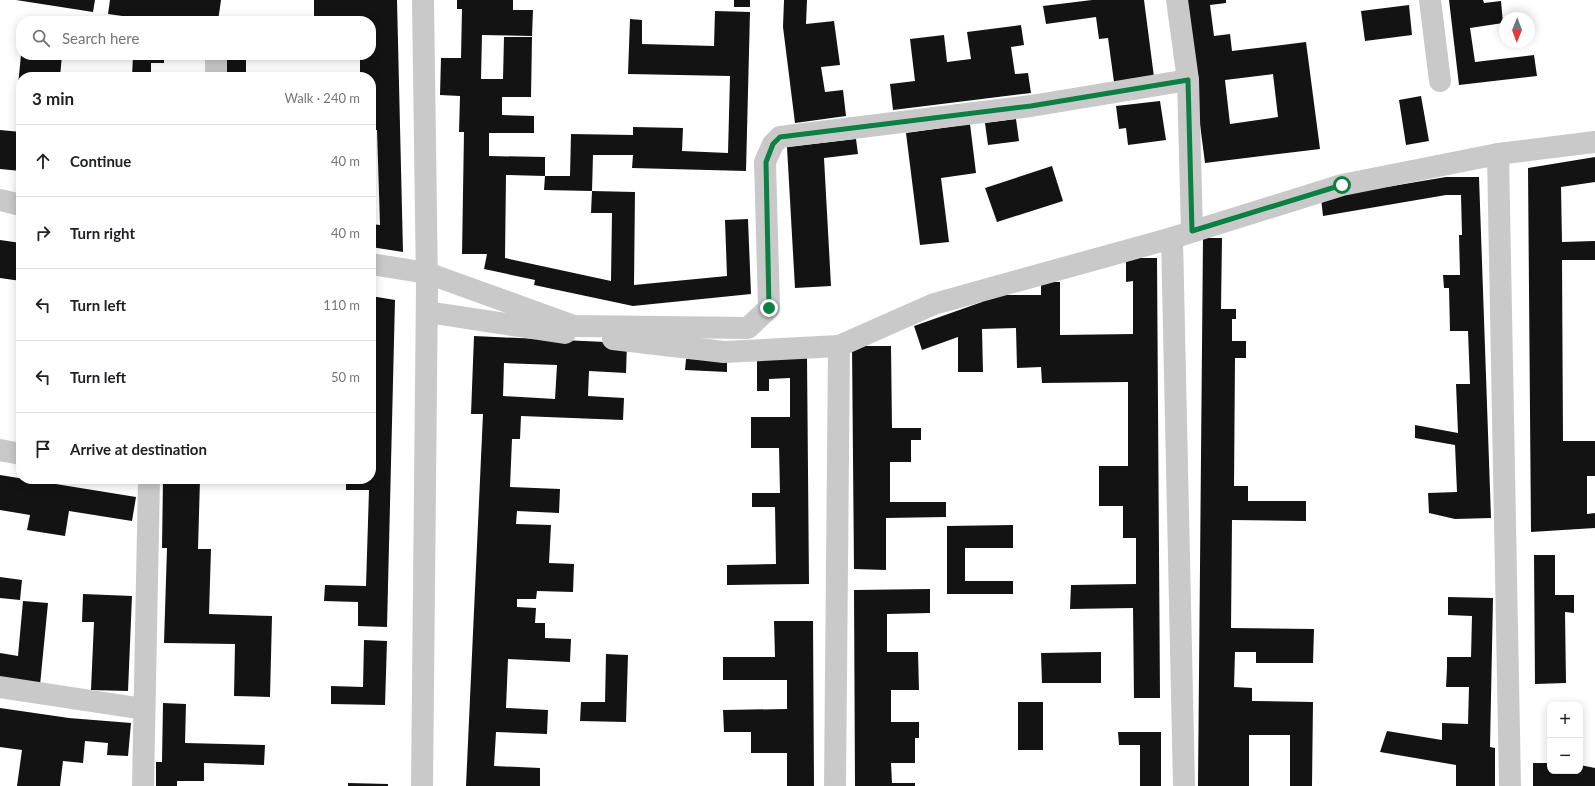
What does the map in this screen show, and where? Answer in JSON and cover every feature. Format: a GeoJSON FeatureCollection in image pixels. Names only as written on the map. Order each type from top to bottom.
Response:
{"type":"FeatureCollection","features":[{"type":"Feature","properties":{"kind":"street"},"geometry":{"type":"LineString","coordinates":[[422,786],[427,312],[423,0]]}},
{"type":"Feature","properties":{"kind":"street"},"geometry":{"type":"LineString","coordinates":[[1177,0],[1188,80],[1192,231]]}},
{"type":"Feature","properties":{"kind":"street"},"geometry":{"type":"LineString","coordinates":[[1430,0],[1440,81]]}},
{"type":"Feature","properties":{"kind":"street"},"geometry":{"type":"LineString","coordinates":[[216,60],[216,72]]}},
{"type":"Feature","properties":{"kind":"street"},"geometry":{"type":"LineString","coordinates":[[376,265],[427,273],[574,326],[748,328],[769,308],[766,162],[773,144],[780,137],[1031,106],[1188,80]]}},
{"type":"Feature","properties":{"kind":"street"},"geometry":{"type":"LineString","coordinates":[[427,312],[574,334],[724,352],[839,346],[934,304],[1172,238],[1342,185],[1498,154],[1595,142]]}},
{"type":"Feature","properties":{"kind":"street"},"geometry":{"type":"LineString","coordinates":[[1498,154],[1510,786]]}},
{"type":"Feature","properties":{"kind":"street"},"geometry":{"type":"LineString","coordinates":[[0,200],[16,204]]}},
{"type":"Feature","properties":{"kind":"street"},"geometry":{"type":"LineString","coordinates":[[1172,238],[1184,786]]}},
{"type":"Feature","properties":{"kind":"street"},"geometry":{"type":"LineString","coordinates":[[835,786],[839,346]]}},
{"type":"Feature","properties":{"kind":"street"},"geometry":{"type":"LineString","coordinates":[[0,450],[16,453]]}},
{"type":"Feature","properties":{"kind":"street"},"geometry":{"type":"LineString","coordinates":[[143,786],[149,484]]}},
{"type":"Feature","properties":{"kind":"street"},"geometry":{"type":"LineString","coordinates":[[0,686],[144,709]]}},
{"type":"Feature","properties":{"kind":"building"},"geometry":{"type":"Polygon","coordinates":[[[16,0],[95,0],[93,12],[16,0]]]}},
{"type":"Feature","properties":{"kind":"building"},"geometry":{"type":"Polygon","coordinates":[[[110,0],[221,0],[219,16],[122,16],[108,14],[110,0]]]}},
{"type":"Feature","properties":{"kind":"building"},"geometry":{"type":"Polygon","coordinates":[[[314,0],[397,0],[403,252],[376,248],[376,225],[380,225],[376,130],[376,72],[360,72],[360,60],[376,60],[376,16],[314,16],[314,0]]]}},
{"type":"Feature","properties":{"kind":"building"},"geometry":{"type":"Polygon","coordinates":[[[457,0],[513,0],[513,10],[533,10],[532,36],[482,35],[481,79],[503,79],[504,37],[532,37],[531,97],[502,97],[502,115],[534,116],[534,133],[489,133],[489,156],[545,157],[545,176],[506,175],[505,258],[611,281],[612,213],[591,213],[592,191],[635,192],[634,285],[727,276],[725,220],[748,219],[751,294],[633,306],[534,285],[535,280],[484,269],[487,254],[462,254],[464,132],[459,132],[460,96],[440,95],[441,58],[461,58],[462,9],[457,9],[457,0]]]}},
{"type":"Feature","properties":{"kind":"building"},"geometry":{"type":"Polygon","coordinates":[[[734,0],[750,0],[750,7],[734,7],[734,0]]]}},
{"type":"Feature","properties":{"kind":"building"},"geometry":{"type":"Polygon","coordinates":[[[784,0],[807,0],[806,24],[834,21],[840,65],[821,67],[825,92],[843,90],[846,116],[795,123],[783,27],[784,0]]]}},
{"type":"Feature","properties":{"kind":"building"},"geometry":{"type":"Polygon","coordinates":[[[1092,0],[1144,0],[1154,77],[1114,82],[1108,38],[1099,39],[1096,17],[1046,24],[1043,6],[1092,0]]]}},
{"type":"Feature","properties":{"kind":"building"},"geometry":{"type":"Polygon","coordinates":[[[1184,0],[1226,0],[1226,3],[1210,5],[1214,36],[1230,34],[1232,51],[1306,42],[1320,149],[1205,163],[1184,0]],[[1273,74],[1225,80],[1230,124],[1278,117],[1273,74]]]}},
{"type":"Feature","properties":{"kind":"building"},"geometry":{"type":"Polygon","coordinates":[[[1449,0],[1483,0],[1484,3],[1501,1],[1502,12],[1499,12],[1499,24],[1470,28],[1475,62],[1534,55],[1537,76],[1459,85],[1449,0]]]}},
{"type":"Feature","properties":{"kind":"building"},"geometry":{"type":"Polygon","coordinates":[[[1409,5],[1412,35],[1365,41],[1361,11],[1409,5]]]}},
{"type":"Feature","properties":{"kind":"building"},"geometry":{"type":"Polygon","coordinates":[[[715,11],[750,12],[746,171],[632,168],[633,155],[593,155],[592,191],[544,190],[545,176],[570,176],[571,134],[633,135],[633,127],[683,128],[682,151],[728,153],[730,76],[628,74],[630,19],[642,20],[642,44],[714,46],[715,11]]]}},
{"type":"Feature","properties":{"kind":"building"},"geometry":{"type":"Polygon","coordinates":[[[1021,25],[1024,45],[1011,47],[1015,74],[1028,73],[1031,93],[893,110],[890,84],[915,81],[910,39],[944,35],[947,62],[971,59],[967,32],[1021,25]]]}},
{"type":"Feature","properties":{"kind":"building"},"geometry":{"type":"Polygon","coordinates":[[[20,60],[62,60],[60,72],[19,72],[20,60]]]}},
{"type":"Feature","properties":{"kind":"building"},"geometry":{"type":"Polygon","coordinates":[[[133,60],[164,60],[164,63],[151,63],[151,72],[132,72],[133,60]]]}},
{"type":"Feature","properties":{"kind":"building"},"geometry":{"type":"Polygon","coordinates":[[[223,60],[246,60],[246,72],[223,72],[223,60]]]}},
{"type":"Feature","properties":{"kind":"building"},"geometry":{"type":"Polygon","coordinates":[[[1421,96],[1429,141],[1406,145],[1399,100],[1421,96]]]}},
{"type":"Feature","properties":{"kind":"building"},"geometry":{"type":"Polygon","coordinates":[[[1160,101],[1166,140],[1128,145],[1126,128],[1119,129],[1116,106],[1160,101]]]}},
{"type":"Feature","properties":{"kind":"building"},"geometry":{"type":"Polygon","coordinates":[[[1016,119],[1019,141],[988,145],[985,123],[1016,119]]]}},
{"type":"Feature","properties":{"kind":"building"},"geometry":{"type":"Polygon","coordinates":[[[970,124],[976,173],[941,178],[949,242],[920,245],[906,133],[970,124]]]}},
{"type":"Feature","properties":{"kind":"building"},"geometry":{"type":"Polygon","coordinates":[[[0,130],[16,132],[16,171],[0,169],[0,130]]]}},
{"type":"Feature","properties":{"kind":"building"},"geometry":{"type":"Polygon","coordinates":[[[856,139],[858,154],[824,158],[831,286],[795,288],[787,147],[856,139]]]}},
{"type":"Feature","properties":{"kind":"building"},"geometry":{"type":"Polygon","coordinates":[[[1595,157],[1595,182],[1561,187],[1562,242],[1595,241],[1595,260],[1562,260],[1563,441],[1595,441],[1595,476],[1587,476],[1587,514],[1595,513],[1595,528],[1531,532],[1528,168],[1595,157]]]}},
{"type":"Feature","properties":{"kind":"building"},"geometry":{"type":"Polygon","coordinates":[[[1052,166],[1063,201],[997,222],[985,188],[1052,166]]]}},
{"type":"Feature","properties":{"kind":"building"},"geometry":{"type":"Polygon","coordinates":[[[1446,177],[1479,177],[1491,518],[1455,519],[1429,513],[1428,493],[1457,492],[1455,445],[1415,438],[1415,425],[1458,433],[1456,384],[1470,384],[1468,331],[1450,331],[1449,288],[1444,288],[1443,275],[1460,275],[1459,235],[1462,235],[1461,195],[1446,195],[1323,216],[1321,198],[1446,177]]]}},
{"type":"Feature","properties":{"kind":"building"},"geometry":{"type":"Polygon","coordinates":[[[1203,238],[1222,238],[1221,309],[1236,309],[1236,319],[1232,319],[1232,341],[1246,341],[1246,358],[1235,358],[1234,486],[1248,486],[1248,501],[1306,501],[1306,521],[1232,520],[1231,628],[1314,629],[1313,663],[1256,663],[1256,652],[1235,652],[1234,687],[1252,688],[1252,701],[1313,702],[1312,786],[1290,786],[1290,735],[1249,735],[1249,786],[1198,786],[1203,238]]]}},
{"type":"Feature","properties":{"kind":"building"},"geometry":{"type":"Polygon","coordinates":[[[0,240],[16,242],[16,280],[0,278],[0,240]]]}},
{"type":"Feature","properties":{"kind":"building"},"geometry":{"type":"Polygon","coordinates":[[[1126,258],[1157,258],[1160,698],[1134,698],[1133,608],[1070,609],[1071,585],[1136,584],[1136,538],[1123,538],[1123,506],[1099,506],[1099,466],[1128,466],[1128,382],[1042,383],[1041,367],[1017,368],[1016,328],[982,329],[983,372],[958,372],[958,337],[922,350],[914,326],[982,302],[982,295],[1041,295],[1041,282],[1060,282],[1060,335],[1133,334],[1133,281],[1126,282],[1126,258]]]}},
{"type":"Feature","properties":{"kind":"building"},"geometry":{"type":"Polygon","coordinates":[[[376,297],[395,300],[387,627],[358,626],[358,602],[324,601],[325,585],[366,586],[369,490],[346,490],[346,484],[376,484],[376,297]]]}},
{"type":"Feature","properties":{"kind":"building"},"geometry":{"type":"Polygon","coordinates":[[[474,336],[627,343],[626,373],[589,371],[588,396],[624,398],[623,420],[521,416],[520,439],[512,439],[510,487],[560,489],[559,513],[517,511],[516,524],[551,525],[549,563],[574,564],[573,592],[537,591],[536,599],[517,599],[517,607],[536,608],[535,623],[545,623],[545,638],[571,639],[570,662],[508,659],[506,708],[548,710],[547,734],[496,732],[494,766],[540,768],[540,786],[466,786],[483,414],[471,414],[474,336]],[[504,363],[503,396],[555,399],[557,365],[504,363]]]}},
{"type":"Feature","properties":{"kind":"building"},"geometry":{"type":"Polygon","coordinates":[[[852,346],[891,346],[892,428],[921,428],[921,440],[911,440],[911,462],[890,462],[890,502],[946,502],[946,517],[886,518],[886,570],[854,569],[852,346]]]}},
{"type":"Feature","properties":{"kind":"building"},"geometry":{"type":"Polygon","coordinates":[[[757,357],[807,357],[809,584],[727,585],[727,565],[776,564],[775,507],[752,507],[752,493],[780,493],[779,448],[751,448],[751,417],[790,417],[790,378],[769,379],[769,391],[757,391],[757,357]]]}},
{"type":"Feature","properties":{"kind":"building"},"geometry":{"type":"Polygon","coordinates":[[[686,359],[727,360],[727,372],[685,370],[686,359]]]}},
{"type":"Feature","properties":{"kind":"building"},"geometry":{"type":"Polygon","coordinates":[[[0,475],[16,478],[16,484],[56,484],[136,497],[132,521],[69,511],[65,536],[27,530],[30,515],[0,510],[0,475]]]}},
{"type":"Feature","properties":{"kind":"building"},"geometry":{"type":"Polygon","coordinates":[[[163,484],[200,484],[198,549],[211,549],[209,614],[272,616],[270,697],[234,696],[235,644],[164,643],[167,548],[162,548],[163,484]]]}},
{"type":"Feature","properties":{"kind":"building"},"geometry":{"type":"Polygon","coordinates":[[[1013,525],[1013,548],[965,548],[965,581],[1013,581],[1013,594],[947,594],[947,526],[1013,525]]]}},
{"type":"Feature","properties":{"kind":"building"},"geometry":{"type":"Polygon","coordinates":[[[1534,555],[1555,555],[1555,595],[1574,595],[1574,613],[1565,612],[1566,683],[1535,684],[1534,555]]]}},
{"type":"Feature","properties":{"kind":"building"},"geometry":{"type":"Polygon","coordinates":[[[0,577],[22,580],[20,600],[0,598],[0,577]]]}},
{"type":"Feature","properties":{"kind":"building"},"geometry":{"type":"Polygon","coordinates":[[[930,589],[930,613],[887,614],[887,652],[918,652],[919,690],[891,690],[891,722],[919,722],[919,738],[915,738],[915,763],[891,763],[892,783],[915,783],[915,786],[855,786],[854,590],[930,589]]]}},
{"type":"Feature","properties":{"kind":"building"},"geometry":{"type":"Polygon","coordinates":[[[83,594],[132,596],[128,691],[91,690],[94,622],[82,622],[83,594]]]}},
{"type":"Feature","properties":{"kind":"building"},"geometry":{"type":"Polygon","coordinates":[[[1448,597],[1493,598],[1490,747],[1495,748],[1495,786],[1456,786],[1456,765],[1380,752],[1387,731],[1442,740],[1442,723],[1468,724],[1469,687],[1446,687],[1447,657],[1471,657],[1472,616],[1448,615],[1448,597]]]}},
{"type":"Feature","properties":{"kind":"building"},"geometry":{"type":"Polygon","coordinates":[[[23,601],[48,603],[40,685],[0,679],[0,653],[18,656],[23,601]]]}},
{"type":"Feature","properties":{"kind":"building"},"geometry":{"type":"Polygon","coordinates":[[[774,621],[813,621],[814,786],[787,786],[787,753],[751,753],[751,732],[724,732],[723,710],[787,709],[787,680],[723,680],[723,657],[775,657],[774,621]]]}},
{"type":"Feature","properties":{"kind":"building"},"geometry":{"type":"Polygon","coordinates":[[[364,640],[387,641],[385,705],[331,704],[331,686],[363,687],[364,640]]]}},
{"type":"Feature","properties":{"kind":"building"},"geometry":{"type":"Polygon","coordinates":[[[1101,652],[1101,683],[1042,683],[1041,653],[1101,652]]]}},
{"type":"Feature","properties":{"kind":"building"},"geometry":{"type":"Polygon","coordinates":[[[606,654],[628,655],[626,722],[580,721],[581,702],[605,702],[606,654]]]}},
{"type":"Feature","properties":{"kind":"building"},"geometry":{"type":"Polygon","coordinates":[[[1018,702],[1043,702],[1043,750],[1018,750],[1018,702]]]}},
{"type":"Feature","properties":{"kind":"building"},"geometry":{"type":"Polygon","coordinates":[[[163,703],[186,704],[185,743],[265,745],[264,765],[204,763],[204,781],[177,781],[177,786],[156,786],[156,762],[162,762],[163,703]]]}},
{"type":"Feature","properties":{"kind":"building"},"geometry":{"type":"Polygon","coordinates":[[[0,708],[69,718],[131,723],[128,756],[107,755],[108,743],[85,741],[83,763],[63,761],[60,786],[17,786],[22,750],[0,747],[0,708]]]}},
{"type":"Feature","properties":{"kind":"building"},"geometry":{"type":"Polygon","coordinates":[[[1118,732],[1161,732],[1161,786],[1140,786],[1140,745],[1119,745],[1118,732]]]}},
{"type":"Feature","properties":{"kind":"building"},"geometry":{"type":"Polygon","coordinates":[[[1533,763],[1547,763],[1547,774],[1583,774],[1583,766],[1595,768],[1595,786],[1533,786],[1533,763]]]}},
{"type":"Feature","properties":{"kind":"building"},"geometry":{"type":"Polygon","coordinates":[[[348,783],[388,784],[388,786],[348,786],[348,783]]]}},
{"type":"Feature","properties":{"kind":"route"},"geometry":{"type":"LineString","coordinates":[[769,308],[766,162],[773,144],[780,137],[1031,106],[1188,80],[1192,231],[1342,185]]}}]}
